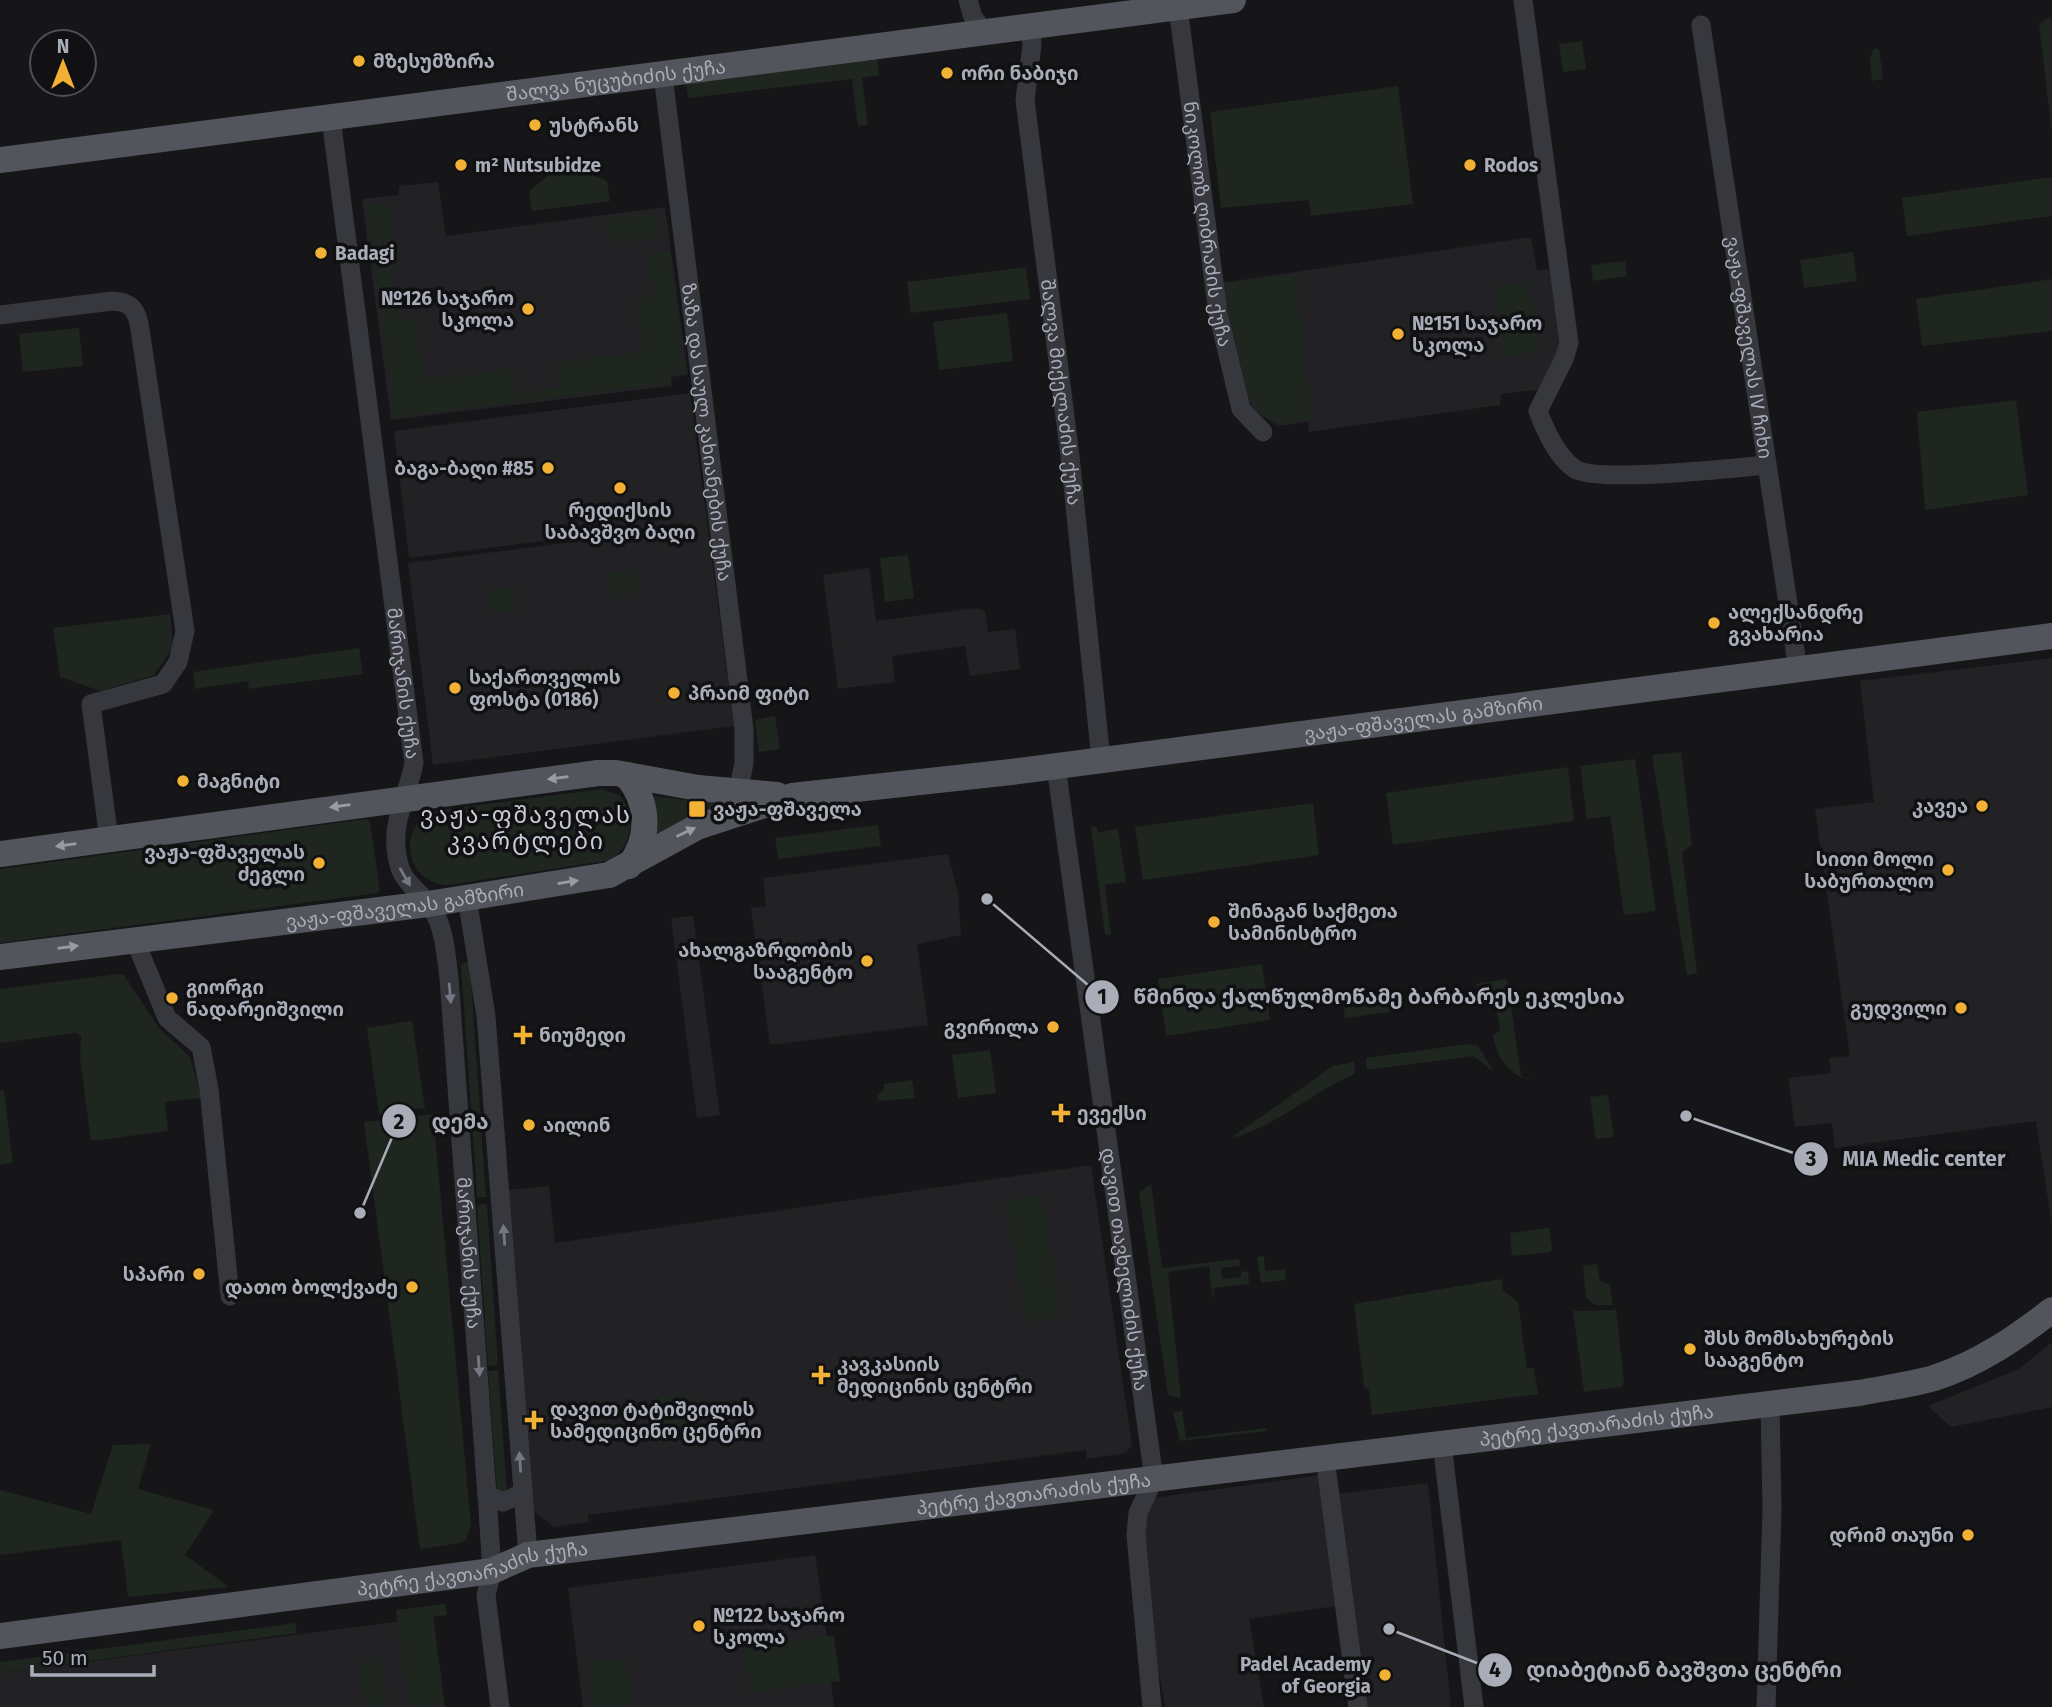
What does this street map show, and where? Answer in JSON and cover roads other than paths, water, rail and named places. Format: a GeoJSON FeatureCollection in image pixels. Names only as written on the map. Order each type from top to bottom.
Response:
{"type":"FeatureCollection","features":[{"type":"Feature","properties":{"kind":"main road","name":"შალვა ნუცუბიძის ქუჩა"},"geometry":{"type":"LineString","coordinates":[[0,160],[1233,0]]}},
{"type":"Feature","properties":{"kind":"main road","name":"ვაჟა-ფშაველას გამზირი"},"geometry":{"type":"LineString","coordinates":[[0,854],[585,774],[626,775],[738,792],[792,796],[1056,766],[2052,636]]}},
{"type":"Feature","properties":{"kind":"main road"},"geometry":{"type":"LineString","coordinates":[[626,775],[639,794],[645,830],[642,845],[628,867]]}},
{"type":"Feature","properties":{"kind":"main road","name":"ვაჟა-ფშაველას გამზირი"},"geometry":{"type":"LineString","coordinates":[[0,957],[134,938],[428,904],[599,877],[628,867],[660,846],[697,827],[792,796]]}},
{"type":"Feature","properties":{"kind":"main road","name":"პეტრე ქავთარაძის ქუჩა"},"geometry":{"type":"LineString","coordinates":[[0,1636],[492,1571],[528,1555],[1859,1393],[1933,1378],[2009,1343],[2052,1310]]}},
{"type":"Feature","properties":{"kind":"street"},"geometry":{"type":"LineString","coordinates":[[968,0],[973,17],[985,33]]}},
{"type":"Feature","properties":{"kind":"street"},"geometry":{"type":"LineString","coordinates":[[1523,0],[1569,343],[1538,411],[1564,460],[1577,471],[1614,474],[1767,465]]}},
{"type":"Feature","properties":{"kind":"street","name":"ნიკოლოზ ღიბრაძის ქუჩა"},"geometry":{"type":"LineString","coordinates":[[1178,7],[1218,313],[1241,409],[1263,432]]}},
{"type":"Feature","properties":{"kind":"street","name":"ვაჟა-ფშაველას IV ჩიხი"},"geometry":{"type":"LineString","coordinates":[[1701,25],[1798,670]]}},
{"type":"Feature","properties":{"kind":"street","name":"შალვა მიქელაძის ქუჩა"},"geometry":{"type":"LineString","coordinates":[[1030,26],[1031,45],[1025,100],[1070,456],[1101,760]]}},
{"type":"Feature","properties":{"kind":"street","name":"ზაზა და საულ კახიანების ქუჩა"},"geometry":{"type":"LineString","coordinates":[[663,75],[744,729],[744,763],[738,792]]}},
{"type":"Feature","properties":{"kind":"street","name":"მარიჯანის ქუჩა"},"geometry":{"type":"LineString","coordinates":[[331,118],[414,763],[407,797],[397,825],[397,858],[403,877],[428,904],[440,926],[445,951],[492,1571],[486,1595],[500,1707]]}},
{"type":"Feature","properties":{"kind":"street"},"geometry":{"type":"LineString","coordinates":[[0,315],[112,300],[125,302],[136,310],[139,323],[185,631],[178,662],[163,684],[91,704],[108,839]]}},
{"type":"Feature","properties":{"kind":"street","name":"დავით თავხელიძის ქუჩა"},"geometry":{"type":"LineString","coordinates":[[1056,766],[1154,1479]]}},
{"type":"Feature","properties":{"kind":"street","name":"მარიჯანის ქუჩა"},"geometry":{"type":"LineString","coordinates":[[467,898],[486,1016],[528,1555]]}},
{"type":"Feature","properties":{"kind":"street"},"geometry":{"type":"LineString","coordinates":[[134,938],[167,1018],[201,1047],[209,1088],[230,1296]]}},
{"type":"Feature","properties":{"kind":"street"},"geometry":{"type":"LineString","coordinates":[[445,951],[475,947]]}},
{"type":"Feature","properties":{"kind":"street"},"geometry":{"type":"LineString","coordinates":[[1766,1707],[1772,1497],[1770,1404]]}},
{"type":"Feature","properties":{"kind":"street"},"geometry":{"type":"LineString","coordinates":[[1442,1444],[1474,1707]]}},
{"type":"Feature","properties":{"kind":"street"},"geometry":{"type":"LineString","coordinates":[[1325,1458],[1357,1707]]}},
{"type":"Feature","properties":{"kind":"street"},"geometry":{"type":"LineString","coordinates":[[1152,1707],[1136,1527],[1138,1513],[1154,1479]]}},
{"type":"Feature","properties":{"kind":"street"},"geometry":{"type":"LineString","coordinates":[[487,1495],[503,1502],[522,1493]]}},
{"type":"Feature","properties":{"kind":"place","name":"მზესუმზირა"},"geometry":{"type":"Point","coordinates":[359,61]}},
{"type":"Feature","properties":{"kind":"place","name":"ორი ნაბიჯი"},"geometry":{"type":"Point","coordinates":[947,73]}},
{"type":"Feature","properties":{"kind":"place","name":"უსტრანს"},"geometry":{"type":"Point","coordinates":[535,125]}},
{"type":"Feature","properties":{"kind":"place","name":"m² Nutsubidze"},"geometry":{"type":"Point","coordinates":[461,165]}},
{"type":"Feature","properties":{"kind":"place","name":"Rodos"},"geometry":{"type":"Point","coordinates":[1470,165]}},
{"type":"Feature","properties":{"kind":"place","name":"Badagi"},"geometry":{"type":"Point","coordinates":[321,253]}},
{"type":"Feature","properties":{"kind":"place","name":"№126 საჯარო სკოლა"},"geometry":{"type":"Point","coordinates":[528,309]}},
{"type":"Feature","properties":{"kind":"place","name":"№151 საჯარო სკოლა"},"geometry":{"type":"Point","coordinates":[1398,334]}},
{"type":"Feature","properties":{"kind":"place","name":"ბაგა-ბაღი #85"},"geometry":{"type":"Point","coordinates":[548,468]}},
{"type":"Feature","properties":{"kind":"place","name":"რედიქსის საბავშვო ბაღი"},"geometry":{"type":"Point","coordinates":[620,488]}},
{"type":"Feature","properties":{"kind":"place","name":"ალექსანდრე გვახარია"},"geometry":{"type":"Point","coordinates":[1714,623]}},
{"type":"Feature","properties":{"kind":"place","name":"საქართველოს ფოსტა (0186)"},"geometry":{"type":"Point","coordinates":[455,688]}},
{"type":"Feature","properties":{"kind":"place","name":"პრაიმ ფიტი"},"geometry":{"type":"Point","coordinates":[674,693]}},
{"type":"Feature","properties":{"kind":"place","name":"მაგნიტი"},"geometry":{"type":"Point","coordinates":[183,781]}},
{"type":"Feature","properties":{"kind":"place","name":"კავეა"},"geometry":{"type":"Point","coordinates":[1982,806]}},
{"type":"Feature","properties":{"kind":"place","name":"ვაჟა-ფშაველა"},"geometry":{"type":"Point","coordinates":[697,809]}},
{"type":"Feature","properties":{"kind":"place","name":"ვაჟა-ფშაველას ძეგლი"},"geometry":{"type":"Point","coordinates":[319,863]}},
{"type":"Feature","properties":{"kind":"place","name":"სითი მოლი საბურთალო"},"geometry":{"type":"Point","coordinates":[1948,870]}},
{"type":"Feature","properties":{"kind":"place","name":"წმინდა ქალწულმოწამე ბარბარეს ეკლესია"},"geometry":{"type":"Point","coordinates":[987,899]}},
{"type":"Feature","properties":{"kind":"place","name":"შინაგან საქმეთა სამინისტრო"},"geometry":{"type":"Point","coordinates":[1214,922]}},
{"type":"Feature","properties":{"kind":"place","name":"ახალგაზრდობის სააგენტო"},"geometry":{"type":"Point","coordinates":[867,961]}},
{"type":"Feature","properties":{"kind":"place","name":"გიორგი ნადარეიშვილი"},"geometry":{"type":"Point","coordinates":[172,998]}},
{"type":"Feature","properties":{"kind":"place","name":"გუდვილი"},"geometry":{"type":"Point","coordinates":[1961,1008]}},
{"type":"Feature","properties":{"kind":"place","name":"გვირილა"},"geometry":{"type":"Point","coordinates":[1053,1027]}},
{"type":"Feature","properties":{"kind":"place","name":"ნიუმედი"},"geometry":{"type":"Point","coordinates":[523,1035]}},
{"type":"Feature","properties":{"kind":"place","name":"ევექსი"},"geometry":{"type":"Point","coordinates":[1061,1113]}},
{"type":"Feature","properties":{"kind":"place","name":"MIA Medic center"},"geometry":{"type":"Point","coordinates":[1686,1116]}},
{"type":"Feature","properties":{"kind":"place","name":"აილინ"},"geometry":{"type":"Point","coordinates":[529,1125]}},
{"type":"Feature","properties":{"kind":"place","name":"დემა"},"geometry":{"type":"Point","coordinates":[360,1213]}},
{"type":"Feature","properties":{"kind":"place","name":"სპარი"},"geometry":{"type":"Point","coordinates":[199,1274]}},
{"type":"Feature","properties":{"kind":"place","name":"დათო ბოლქვაძე"},"geometry":{"type":"Point","coordinates":[412,1287]}},
{"type":"Feature","properties":{"kind":"place","name":"შსს მომსახურების სააგენტო"},"geometry":{"type":"Point","coordinates":[1690,1349]}},
{"type":"Feature","properties":{"kind":"place","name":"კავკასიის მედიცინის ცენტრი"},"geometry":{"type":"Point","coordinates":[821,1375]}},
{"type":"Feature","properties":{"kind":"place","name":"დავით ტატიშვილის სამედიცინო ცენტრი"},"geometry":{"type":"Point","coordinates":[534,1420]}},
{"type":"Feature","properties":{"kind":"place","name":"დრიმ თაუნი"},"geometry":{"type":"Point","coordinates":[1968,1535]}},
{"type":"Feature","properties":{"kind":"place","name":"№122 საჯარო სკოლა"},"geometry":{"type":"Point","coordinates":[699,1626]}},
{"type":"Feature","properties":{"kind":"place","name":"დიაბეტიან ბავშვთა ცენტრი"},"geometry":{"type":"Point","coordinates":[1389,1629]}},
{"type":"Feature","properties":{"kind":"place","name":"Padel Academy of Georgia"},"geometry":{"type":"Point","coordinates":[1385,1675]}},
{"type":"Feature","properties":{"kind":"district","name":"ვაჟა-ფშაველას კვარტლები"},"geometry":{"type":"Point","coordinates":[526,828]}}]}
